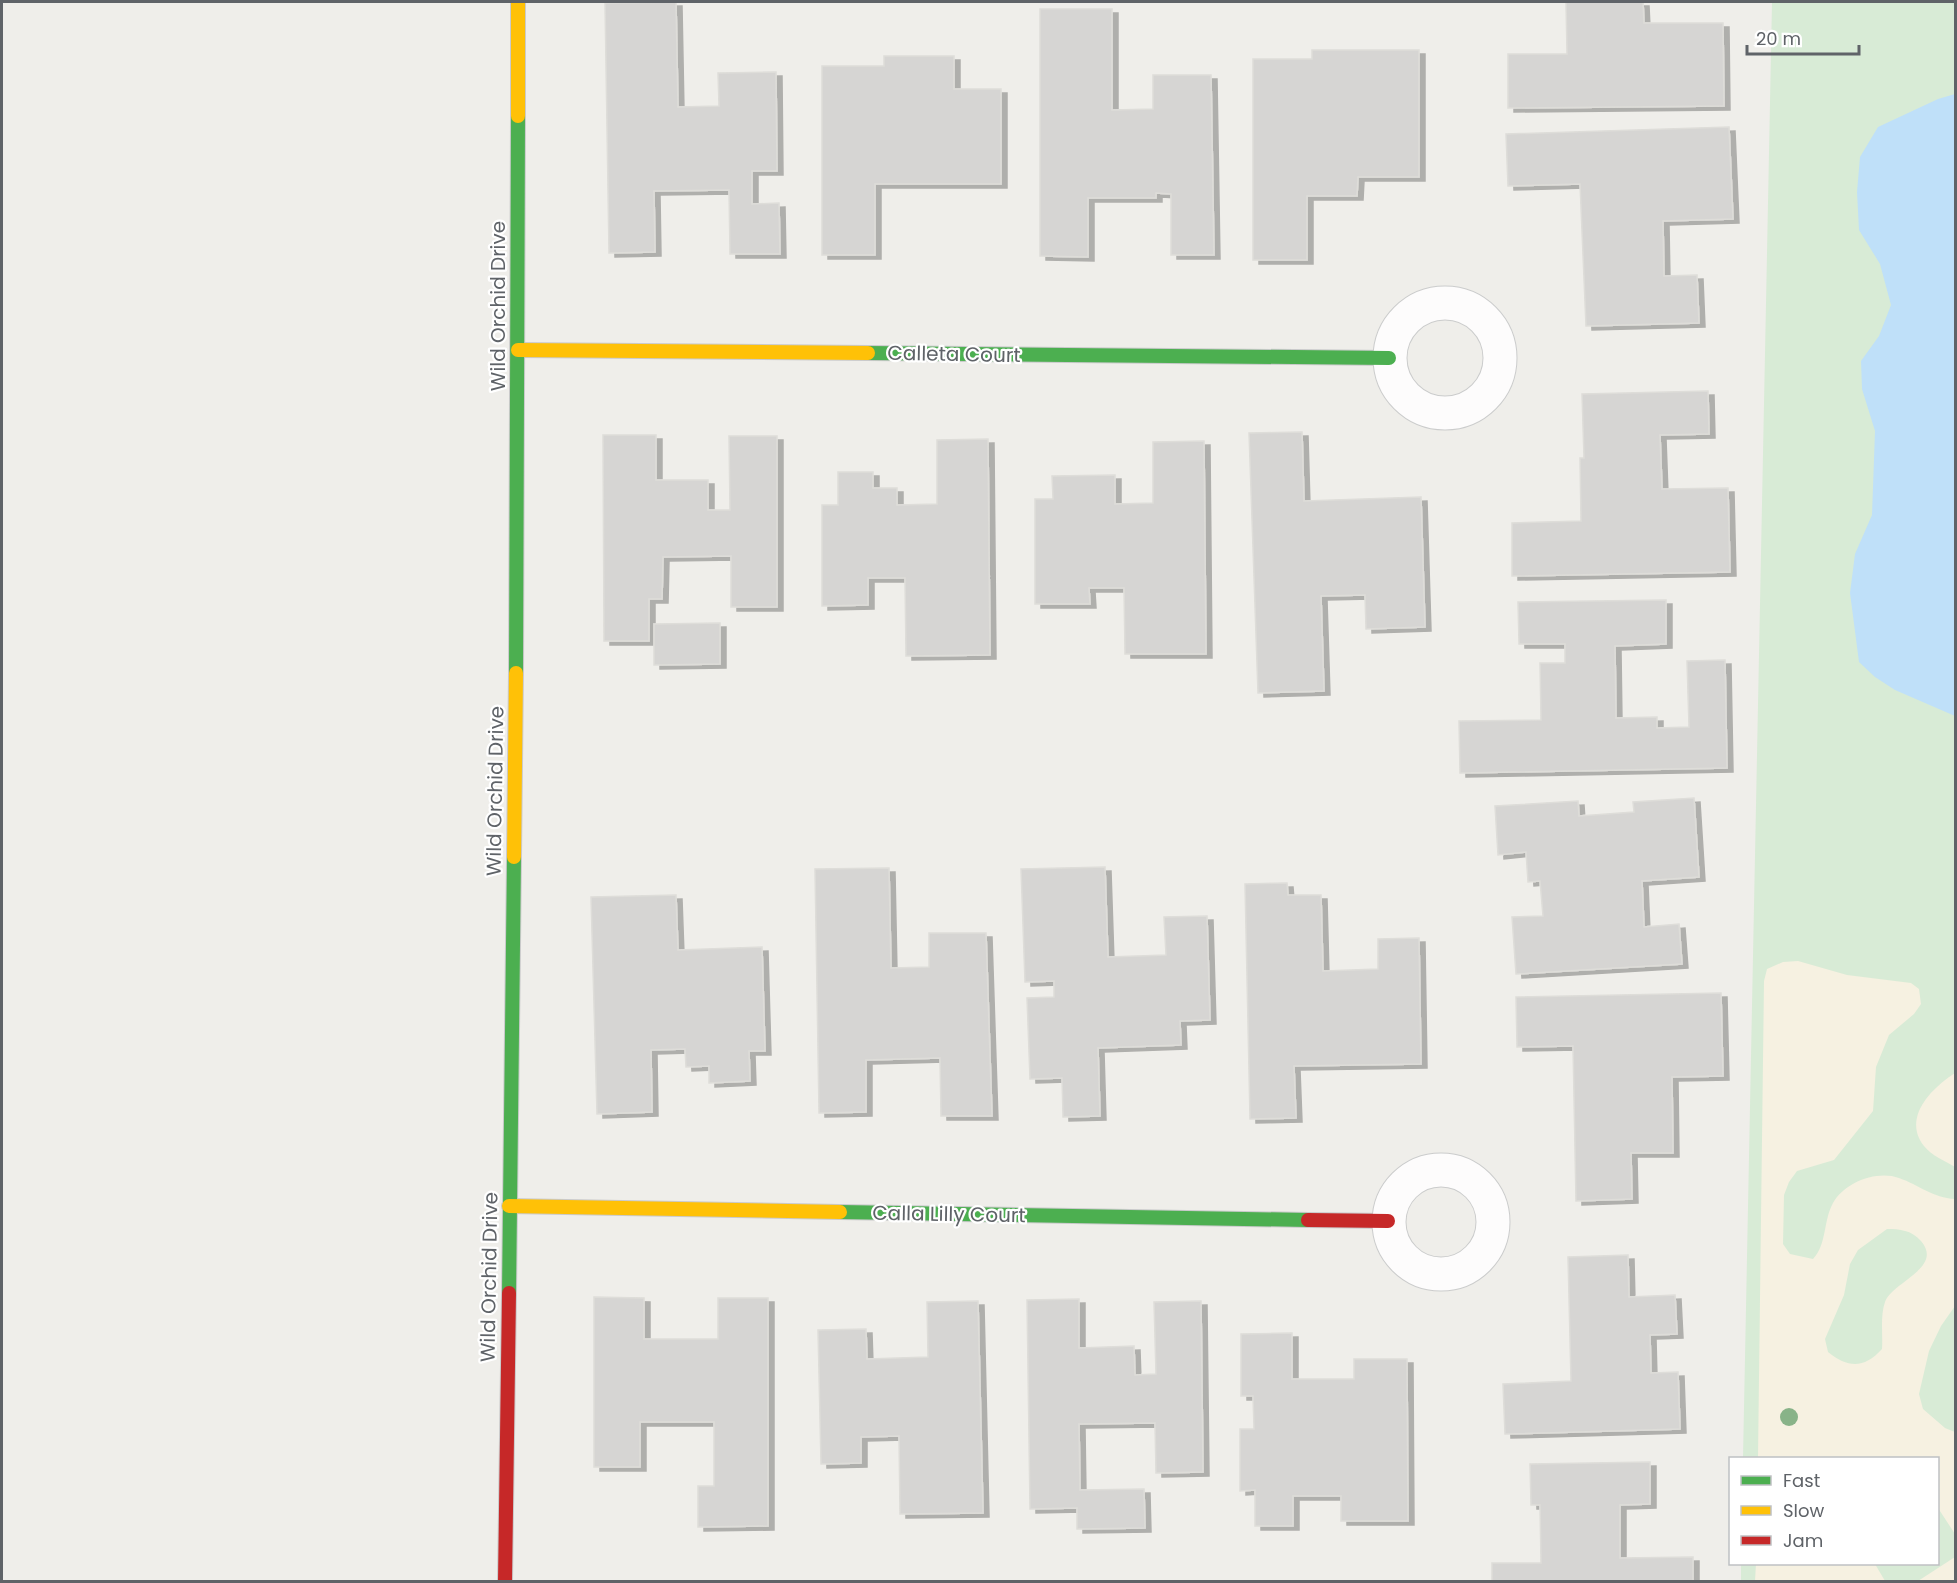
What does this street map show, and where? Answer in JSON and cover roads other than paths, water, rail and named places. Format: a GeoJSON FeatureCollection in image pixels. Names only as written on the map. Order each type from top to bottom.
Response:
{"type":"FeatureCollection","features":[{"type":"Feature","properties":{"kind":"street","name":"Wild Orchid Drive"},"geometry":{"type":"LineString","coordinates":[[505,1581],[517,600],[518,2]]}},
{"type":"Feature","properties":{"kind":"street","name":"Calleta Court"},"geometry":{"type":"LineString","coordinates":[[518,350],[1389,358]]}},
{"type":"Feature","properties":{"kind":"street","name":"Calla Lilly Court"},"geometry":{"type":"LineString","coordinates":[[509,1206],[1388,1221]]}},
{"type":"Feature","properties":{"kind":"water"},"geometry":{"type":"Polygon","coordinates":[[[1956,94],[1955,716],[1895,690],[1875,677],[1859,662],[1850,593],[1855,554],[1872,515],[1875,431],[1862,389],[1861,361],[1879,336],[1891,305],[1880,264],[1859,230],[1857,192],[1860,157],[1878,127],[1938,99],[1956,94]]]}}]}
